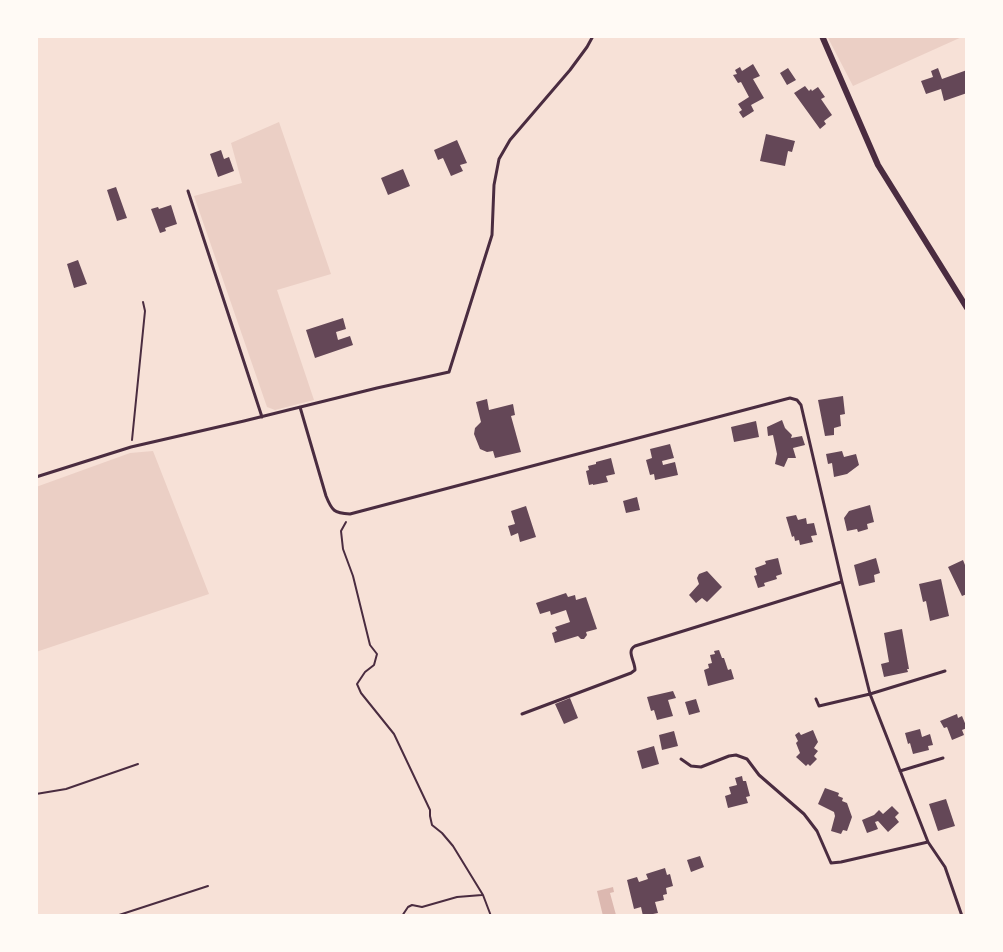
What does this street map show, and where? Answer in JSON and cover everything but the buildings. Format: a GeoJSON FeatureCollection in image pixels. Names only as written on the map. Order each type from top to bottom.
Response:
{"type":"FeatureCollection","features":[{"type":"Feature","properties":{"kind":"street"},"geometry":{"type":"LineString","coordinates":[[822,36],[878,165],[967,308]]}},
{"type":"Feature","properties":{"kind":"lane"},"geometry":{"type":"LineString","coordinates":[[36,477],[131,447],[449,372],[492,236],[494,185],[499,159],[510,140],[570,70],[593,36]]}},
{"type":"Feature","properties":{"kind":"lane"},"geometry":{"type":"LineString","coordinates":[[188,191],[262,417]]}},
{"type":"Feature","properties":{"kind":"lane"},"geometry":{"type":"LineString","coordinates":[[300,407],[331,508],[337,513],[350,514],[790,398],[797,400],[801,405],[870,694],[928,842],[945,867],[962,916]]}},
{"type":"Feature","properties":{"kind":"lane"},"geometry":{"type":"LineString","coordinates":[[522,714],[631,673],[635,670],[635,666],[630,651],[635,646],[842,582]]}},
{"type":"Feature","properties":{"kind":"lane"},"geometry":{"type":"LineString","coordinates":[[816,699],[819,706],[870,694],[945,671]]}},
{"type":"Feature","properties":{"kind":"lane"},"geometry":{"type":"LineString","coordinates":[[681,759],[691,766],[701,767],[729,756],[735,755],[747,759],[759,776],[804,814],[817,831],[831,863],[928,842]]}},
{"type":"Feature","properties":{"kind":"lane"},"geometry":{"type":"LineString","coordinates":[[900,771],[943,758]]}},
{"type":"Feature","properties":{"kind":"path"},"geometry":{"type":"LineString","coordinates":[[131,447],[145,311],[143,302]]}},
{"type":"Feature","properties":{"kind":"path"},"geometry":{"type":"LineString","coordinates":[[350,514],[341,531],[344,549],[370,645],[376,654],[374,665],[365,672],[357,684],[361,693],[394,734],[430,810],[432,825],[453,846],[483,895],[491,916]]}},
{"type":"Feature","properties":{"kind":"path"},"geometry":{"type":"LineString","coordinates":[[36,794],[66,789],[138,764]]}},
{"type":"Feature","properties":{"kind":"path"},"geometry":{"type":"LineString","coordinates":[[116,916],[208,886]]}},
{"type":"Feature","properties":{"kind":"path"},"geometry":{"type":"LineString","coordinates":[[402,916],[412,905],[422,907],[457,897],[483,895]]}},
{"type":"Feature","properties":{"kind":"shaded area"},"geometry":{"type":"Polygon","coordinates":[[[827,36],[964,36],[853,86],[827,36]]]}},
{"type":"Feature","properties":{"kind":"shaded area"},"geometry":{"type":"Polygon","coordinates":[[[279,122],[331,274],[277,290],[314,400],[275,410],[267,407],[194,196],[242,183],[231,143],[279,122]]]}},
{"type":"Feature","properties":{"kind":"shaded area"},"geometry":{"type":"Polygon","coordinates":[[[153,451],[209,594],[36,652],[36,487],[130,453],[153,451]]]}},
{"type":"Feature","properties":{"kind":"shaded area"},"geometry":{"type":"Polygon","coordinates":[[[613,887],[614,892],[610,893],[616,915],[603,916],[597,891],[613,887]]]}}]}
